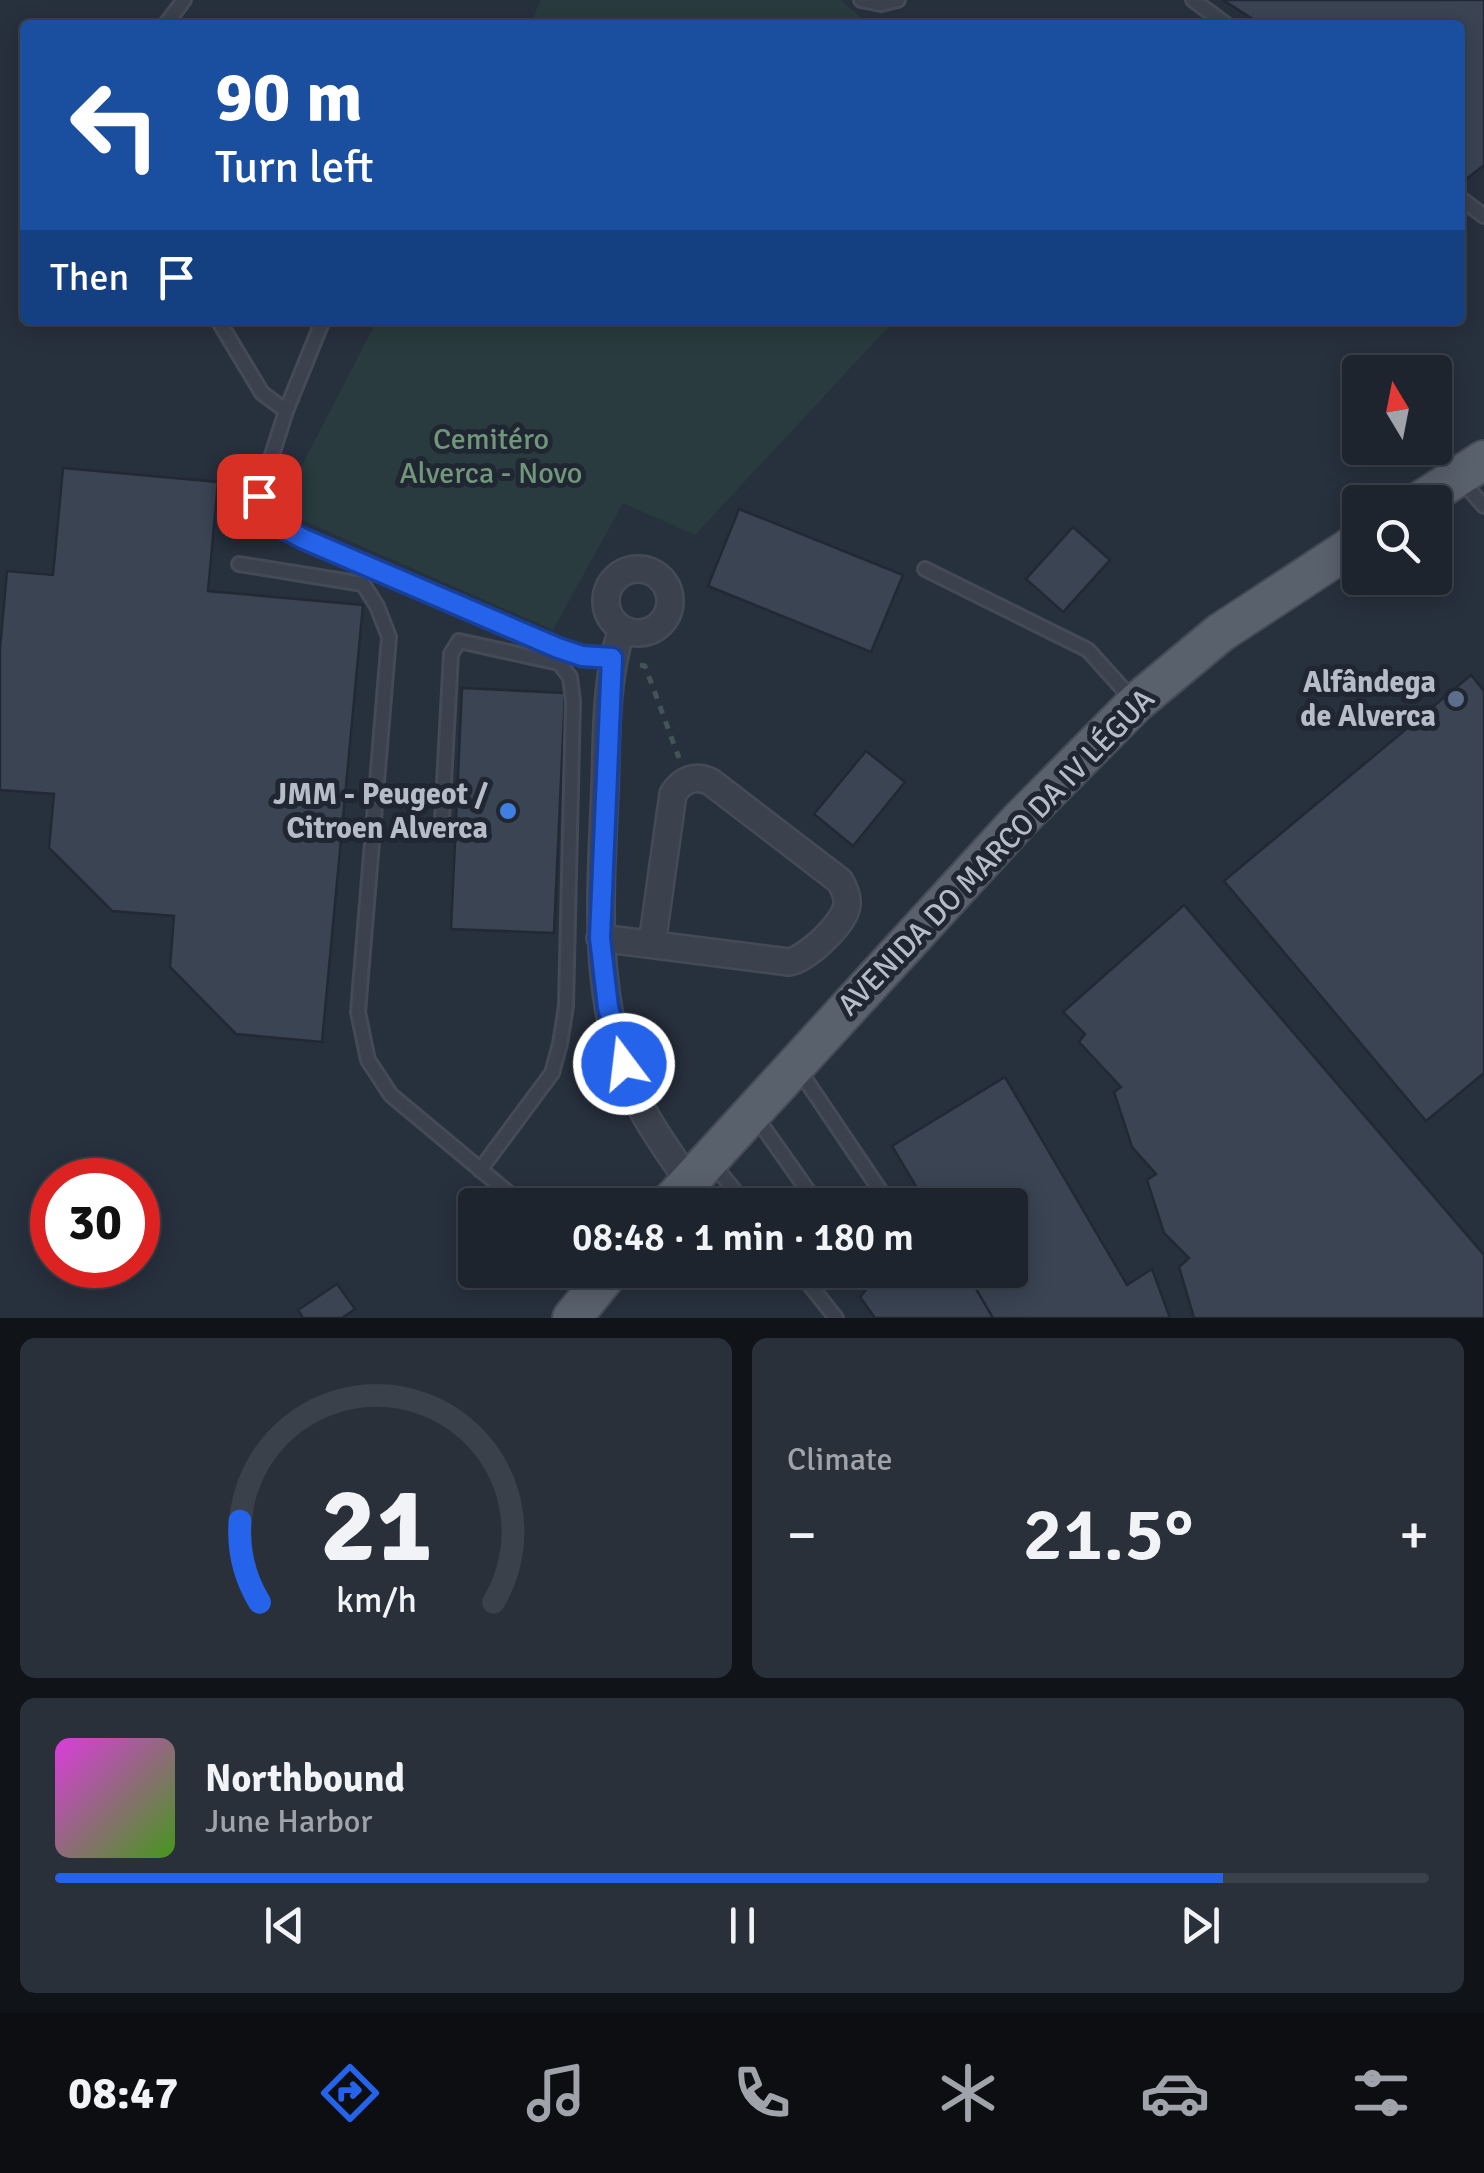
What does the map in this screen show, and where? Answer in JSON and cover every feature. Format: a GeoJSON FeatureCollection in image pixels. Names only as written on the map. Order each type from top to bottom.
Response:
{"type":"FeatureCollection","features":[{"type":"Feature","properties":{"kind":"main road"},"geometry":{"type":"LineString","coordinates":[[1445,485],[1471,468]]}},
{"type":"Feature","properties":{"kind":"main road","name":"AVENIDA DO MARCO DA IV LÉGUA"},"geometry":{"type":"LineString","coordinates":[[689,1182],[1018,822],[1136,703],[1220,633],[1342,553]]}},
{"type":"Feature","properties":{"kind":"main road"},"geometry":{"type":"LineString","coordinates":[[572,1318],[594,1288]]}},
{"type":"Feature","properties":{"kind":"street"},"geometry":{"type":"LineString","coordinates":[[622,630],[612,658],[600,938],[608,1007],[643,1111],[689,1182]]}},
{"type":"Feature","properties":{"kind":"street"},"geometry":{"type":"LineString","coordinates":[[600,938],[797,961],[810,953],[844,915],[847,904],[840,881],[711,782],[702,778],[687,780],[673,794],[652,944]]}},
{"type":"Feature","properties":{"kind":"lane"},"geometry":{"type":"LineString","coordinates":[[169,20],[184,0]]}},
{"type":"Feature","properties":{"kind":"lane"},"geometry":{"type":"LineString","coordinates":[[861,0],[882,4],[898,0]]}},
{"type":"Feature","properties":{"kind":"lane"},"geometry":{"type":"LineString","coordinates":[[1193,0],[1220,20]]}},
{"type":"Feature","properties":{"kind":"lane"},"geometry":{"type":"LineString","coordinates":[[221,325],[262,393],[286,411]]}},
{"type":"Feature","properties":{"kind":"lane"},"geometry":{"type":"LineString","coordinates":[[321,325],[286,411],[259,496],[266,519],[558,648],[582,656],[612,658]]}},
{"type":"Feature","properties":{"kind":"lane"},"geometry":{"type":"LineString","coordinates":[[1471,468],[1484,506]]}},
{"type":"Feature","properties":{"kind":"lane"},"geometry":{"type":"LineString","coordinates":[[240,564],[363,584],[377,606],[389,637],[358,1012],[368,1060],[391,1096],[502,1188]]}},
{"type":"Feature","properties":{"kind":"lane"},"geometry":{"type":"LineString","coordinates":[[926,569],[1088,650],[1136,703]]}},
{"type":"Feature","properties":{"kind":"lane"},"geometry":{"type":"LineString","coordinates":[[442,820],[451,654],[459,640],[559,664],[570,677],[573,701],[566,1006],[552,1073],[480,1170]]}},
{"type":"Feature","properties":{"kind":"lane"},"geometry":{"type":"LineString","coordinates":[[795,1064],[879,1188]]}},
{"type":"Feature","properties":{"kind":"lane"},"geometry":{"type":"LineString","coordinates":[[751,1111],[806,1188]]}},
{"type":"Feature","properties":{"kind":"lane"},"geometry":{"type":"LineString","coordinates":[[812,1288],[836,1318]]}},
{"type":"Feature","properties":{"kind":"path"},"geometry":{"type":"LineString","coordinates":[[612,658],[645,666],[687,780]]}},
{"type":"Feature","properties":{"kind":"green space"},"geometry":{"type":"Polygon","coordinates":[[[541,0],[841,0],[864,20],[531,20],[541,0]]]}},
{"type":"Feature","properties":{"kind":"green space","name":"Cemitéro Alverca - Novo"},"geometry":{"type":"Polygon","coordinates":[[[374,325],[890,325],[695,535],[623,503],[553,630],[279,510],[374,325]]]}},
{"type":"Feature","properties":{"kind":"building"},"geometry":{"type":"Polygon","coordinates":[[[1223,0],[1484,0],[1484,165],[1465,180],[1465,20],[1254,20],[1223,0]]]}},
{"type":"Feature","properties":{"kind":"building"},"geometry":{"type":"Polygon","coordinates":[[[63,468],[218,482],[208,591],[363,605],[322,1042],[236,1034],[170,967],[174,916],[112,911],[49,848],[54,794],[0,790],[0,649],[7,571],[53,575],[63,468]]]}},
{"type":"Feature","properties":{"kind":"building"},"geometry":{"type":"Polygon","coordinates":[[[739,509],[903,575],[871,652],[708,586],[739,509]]]}},
{"type":"Feature","properties":{"kind":"building"},"geometry":{"type":"Polygon","coordinates":[[[1073,527],[1110,560],[1063,612],[1026,579],[1073,527]]]}},
{"type":"Feature","properties":{"kind":"building"},"geometry":{"type":"Polygon","coordinates":[[[1471,675],[1484,691],[1484,1073],[1426,1121],[1224,881],[1471,675]]]}},
{"type":"Feature","properties":{"kind":"building","name":"JMM - Peugeot / Citroen Alverca"},"geometry":{"type":"Polygon","coordinates":[[[462,688],[565,693],[554,933],[451,929],[462,688]]]}},
{"type":"Feature","properties":{"kind":"building"},"geometry":{"type":"Polygon","coordinates":[[[866,751],[905,782],[853,846],[814,814],[866,751]]]}},
{"type":"Feature","properties":{"kind":"building"},"geometry":{"type":"Polygon","coordinates":[[[1184,905],[1484,1255],[1484,1318],[1194,1318],[1179,1267],[1189,1258],[1164,1233],[1147,1180],[1156,1174],[1132,1147],[1114,1092],[1121,1087],[1079,1042],[1085,1034],[1063,1012],[1184,905]]]}},
{"type":"Feature","properties":{"kind":"building"},"geometry":{"type":"Polygon","coordinates":[[[1005,1077],[1127,1285],[1152,1269],[1170,1318],[993,1318],[976,1288],[1028,1288],[1028,1188],[917,1188],[892,1146],[1005,1077]]]}},
{"type":"Feature","properties":{"kind":"building"},"geometry":{"type":"Polygon","coordinates":[[[337,1284],[355,1309],[342,1318],[303,1318],[298,1310],[337,1284]]]}},
{"type":"Feature","properties":{"kind":"building"},"geometry":{"type":"Polygon","coordinates":[[[868,1288],[976,1288],[993,1318],[875,1318],[860,1297],[868,1288]]]}},
{"type":"Feature","properties":{"kind":"place","name":"Alfândega de Alverca"},"geometry":{"type":"Point","coordinates":[1456,699]}},
{"type":"Feature","properties":{"kind":"place","name":"JMM - Peugeot / Citroen Alverca"},"geometry":{"type":"Point","coordinates":[508,811]}},
{"type":"Feature","properties":{"kind":"route"},"geometry":{"type":"LineString","coordinates":[[259,496],[261,514],[266,519],[304,539],[558,648],[582,656],[612,658],[600,938],[608,1007],[624,1064]]}}]}
